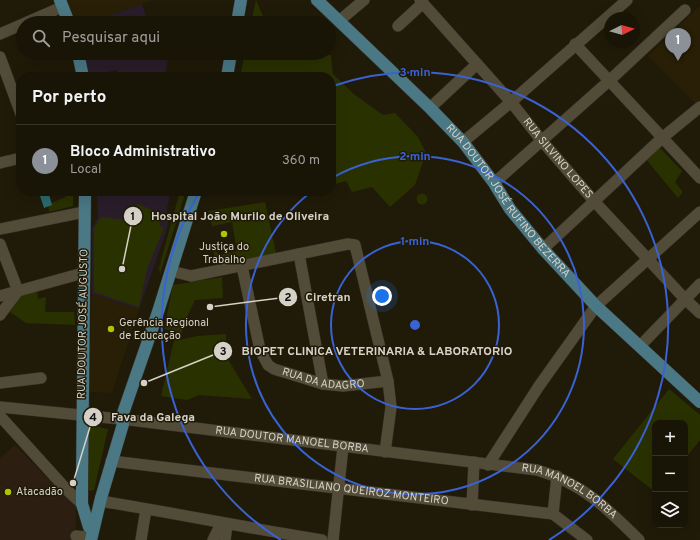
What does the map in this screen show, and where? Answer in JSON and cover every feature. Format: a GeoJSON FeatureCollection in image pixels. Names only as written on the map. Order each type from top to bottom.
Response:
{"type":"FeatureCollection","features":[{"type":"Feature","properties":{"kind":"main road"},"geometry":{"type":"LineString","coordinates":[[235,0],[237,16]]}},
{"type":"Feature","properties":{"kind":"main road"},"geometry":{"type":"LineString","coordinates":[[239,16],[241,0]]}},
{"type":"Feature","properties":{"kind":"main road"},"geometry":{"type":"LineString","coordinates":[[240,16],[249,0]]}},
{"type":"Feature","properties":{"kind":"main road","name":"RUA DOUTOR JOSÉ RUFINO BEZERRA"},"geometry":{"type":"LineString","coordinates":[[317,0],[334,16]]}},
{"type":"Feature","properties":{"kind":"main road"},"geometry":{"type":"LineString","coordinates":[[61,4],[66,16]]}},
{"type":"Feature","properties":{"kind":"main road","name":"RUA DOUTOR JOSÉ RUFINO BEZERRA"},"geometry":{"type":"LineString","coordinates":[[336,18],[430,108],[463,142],[494,183],[510,209],[542,249],[596,306],[700,402]]}},
{"type":"Feature","properties":{"kind":"main road"},"geometry":{"type":"LineString","coordinates":[[79,60],[82,72]]}},
{"type":"Feature","properties":{"kind":"main road"},"geometry":{"type":"LineString","coordinates":[[228,72],[230,60]]}},
{"type":"Feature","properties":{"kind":"main road","name":"RUA DOUTOR JOSÉ AUGUSTO"},"geometry":{"type":"LineString","coordinates":[[85,196],[82,504],[86,536]]}},
{"type":"Feature","properties":{"kind":"main road"},"geometry":{"type":"LineString","coordinates":[[86,536],[100,502],[122,424],[122,419],[194,196]]}},
{"type":"Feature","properties":{"kind":"main road"},"geometry":{"type":"LineString","coordinates":[[86,536],[118,423],[122,419]]}},
{"type":"Feature","properties":{"kind":"street"},"geometry":{"type":"LineString","coordinates":[[339,21],[364,0]]}},
{"type":"Feature","properties":{"kind":"street"},"geometry":{"type":"LineString","coordinates":[[463,142],[512,102],[575,44],[627,0]]}},
{"type":"Feature","properties":{"kind":"street"},"geometry":{"type":"LineString","coordinates":[[398,26],[422,2]]}},
{"type":"Feature","properties":{"kind":"street","name":"RUA SILVINO LOPES"},"geometry":{"type":"LineString","coordinates":[[422,2],[512,102],[542,141],[594,201],[684,298],[700,313]]}},
{"type":"Feature","properties":{"kind":"street"},"geometry":{"type":"LineString","coordinates":[[38,16],[61,4]]}},
{"type":"Feature","properties":{"kind":"street"},"geometry":{"type":"LineString","coordinates":[[494,183],[610,80],[685,10]]}},
{"type":"Feature","properties":{"kind":"street"},"geometry":{"type":"LineString","coordinates":[[0,34],[16,27]]}},
{"type":"Feature","properties":{"kind":"street"},"geometry":{"type":"LineString","coordinates":[[575,44],[700,178]]}},
{"type":"Feature","properties":{"kind":"street"},"geometry":{"type":"LineString","coordinates":[[0,57],[16,100]]}},
{"type":"Feature","properties":{"kind":"street"},"geometry":{"type":"LineString","coordinates":[[430,108],[477,64]]}},
{"type":"Feature","properties":{"kind":"street"},"geometry":{"type":"LineString","coordinates":[[542,249],[662,138],[700,108]]}},
{"type":"Feature","properties":{"kind":"street"},"geometry":{"type":"LineString","coordinates":[[0,164],[16,159]]}},
{"type":"Feature","properties":{"kind":"street"},"geometry":{"type":"LineString","coordinates":[[0,229],[84,212]]}},
{"type":"Feature","properties":{"kind":"street"},"geometry":{"type":"LineString","coordinates":[[488,465],[539,386],[596,306],[700,212]]}},
{"type":"Feature","properties":{"kind":"street"},"geometry":{"type":"LineString","coordinates":[[0,244],[18,291]]}},
{"type":"Feature","properties":{"kind":"street"},"geometry":{"type":"LineString","coordinates":[[171,271],[191,276],[352,244],[357,247],[388,381],[391,407],[385,452]]}},
{"type":"Feature","properties":{"kind":"street"},"geometry":{"type":"LineString","coordinates":[[300,254],[323,384]]}},
{"type":"Feature","properties":{"kind":"street","name":"RUA DA ADAGRO"},"geometry":{"type":"LineString","coordinates":[[242,266],[263,359],[268,365],[274,369],[323,384],[343,386],[388,381]]}},
{"type":"Feature","properties":{"kind":"street"},"geometry":{"type":"LineString","coordinates":[[0,296],[83,273]]}},
{"type":"Feature","properties":{"kind":"street"},"geometry":{"type":"LineString","coordinates":[[640,346],[684,298],[700,284]]}},
{"type":"Feature","properties":{"kind":"street"},"geometry":{"type":"LineString","coordinates":[[0,314],[18,291]]}},
{"type":"Feature","properties":{"kind":"street"},"geometry":{"type":"LineString","coordinates":[[0,383],[41,378]]}},
{"type":"Feature","properties":{"kind":"street","name":"RUA DOUTOR MANOEL BORBA"},"geometry":{"type":"LineString","coordinates":[[0,407],[122,419],[474,462],[488,465]]}},
{"type":"Feature","properties":{"kind":"street"},"geometry":{"type":"LineString","coordinates":[[0,416],[67,490],[82,504]]}},
{"type":"Feature","properties":{"kind":"street"},"geometry":{"type":"LineString","coordinates":[[332,540],[343,447]]}},
{"type":"Feature","properties":{"kind":"street","name":"RUA BRASILIANO QUEIROZ MONTEIRO"},"geometry":{"type":"LineString","coordinates":[[111,461],[553,514]]}},
{"type":"Feature","properties":{"kind":"street"},"geometry":{"type":"LineString","coordinates":[[472,505],[474,462]]}},
{"type":"Feature","properties":{"kind":"street","name":"RUA MANOEL BORBA"},"geometry":{"type":"LineString","coordinates":[[488,465],[537,470],[557,476],[583,490],[602,503],[639,540]]}},
{"type":"Feature","properties":{"kind":"street"},"geometry":{"type":"LineString","coordinates":[[557,476],[553,514],[587,540]]}},
{"type":"Feature","properties":{"kind":"street"},"geometry":{"type":"LineString","coordinates":[[100,502],[322,540]]}},
{"type":"Feature","properties":{"kind":"street"},"geometry":{"type":"LineString","coordinates":[[141,540],[146,509]]}},
{"type":"Feature","properties":{"kind":"street"},"geometry":{"type":"LineString","coordinates":[[213,540],[224,524]]}},
{"type":"Feature","properties":{"kind":"street"},"geometry":{"type":"LineString","coordinates":[[224,524],[225,540]]}},
{"type":"Feature","properties":{"kind":"shaded area"},"geometry":{"type":"Polygon","coordinates":[[[67,0],[154,0],[107,16],[73,16],[67,0]]]}},
{"type":"Feature","properties":{"kind":"shaded area"},"geometry":{"type":"Polygon","coordinates":[[[142,4],[146,16],[107,16],[142,4]]]}},
{"type":"Feature","properties":{"kind":"shaded area"},"geometry":{"type":"Polygon","coordinates":[[[700,6],[700,108],[648,56],[700,6]]]}},
{"type":"Feature","properties":{"kind":"shaded area"},"geometry":{"type":"Polygon","coordinates":[[[86,60],[168,60],[166,72],[118,72],[117,70],[108,72],[89,72],[86,60]]]}},
{"type":"Feature","properties":{"kind":"shaded area"},"geometry":{"type":"Polygon","coordinates":[[[97,196],[170,196],[167,208],[168,226],[139,309],[92,294],[92,228],[98,218],[97,196]]]}},
{"type":"Feature","properties":{"kind":"shaded area"},"geometry":{"type":"Polygon","coordinates":[[[92,294],[139,309],[112,393],[88,392],[92,294]]]}},
{"type":"Feature","properties":{"kind":"shaded area"},"geometry":{"type":"Polygon","coordinates":[[[15,445],[76,507],[75,540],[0,540],[0,458],[15,445]]]}},
{"type":"Feature","properties":{"kind":"green space"},"geometry":{"type":"Polygon","coordinates":[[[256,0],[263,16],[253,16],[256,0]]]}},
{"type":"Feature","properties":{"kind":"green space"},"geometry":{"type":"Polygon","coordinates":[[[244,60],[332,60],[333,72],[241,72],[244,60]]]}},
{"type":"Feature","properties":{"kind":"green space"},"geometry":{"type":"Polygon","coordinates":[[[336,77],[355,95],[383,115],[395,113],[418,137],[426,153],[415,185],[390,207],[372,187],[352,192],[346,181],[336,184],[336,77]]]}},
{"type":"Feature","properties":{"kind":"green space"},"geometry":{"type":"Polygon","coordinates":[[[660,148],[682,171],[675,182],[683,192],[678,198],[645,158],[660,148]]]}},
{"type":"Feature","properties":{"kind":"green space"},"geometry":{"type":"Polygon","coordinates":[[[422,193],[426,195],[428,199],[426,203],[422,205],[418,203],[416,199],[418,195],[422,193]]]}},
{"type":"Feature","properties":{"kind":"green space"},"geometry":{"type":"Polygon","coordinates":[[[73,196],[73,206],[49,212],[48,204],[73,196]]]}},
{"type":"Feature","properties":{"kind":"green space"},"geometry":{"type":"Polygon","coordinates":[[[179,196],[184,196],[160,274],[159,268],[179,196]]]}},
{"type":"Feature","properties":{"kind":"green space"},"geometry":{"type":"Polygon","coordinates":[[[265,202],[276,253],[216,267],[213,249],[220,255],[237,251],[232,222],[212,226],[208,211],[265,202]]]}},
{"type":"Feature","properties":{"kind":"green space"},"geometry":{"type":"Polygon","coordinates":[[[138,204],[159,213],[160,226],[164,228],[147,269],[139,307],[94,292],[94,228],[101,217],[133,221],[138,204]]]}},
{"type":"Feature","properties":{"kind":"green space"},"geometry":{"type":"Polygon","coordinates":[[[222,277],[223,298],[195,300],[184,323],[180,340],[197,336],[226,334],[226,356],[252,399],[199,395],[187,400],[161,396],[176,332],[164,329],[173,285],[222,277]]]}},
{"type":"Feature","properties":{"kind":"green space"},"geometry":{"type":"Polygon","coordinates":[[[37,290],[38,299],[46,297],[45,312],[74,312],[75,325],[26,323],[10,312],[22,295],[37,290]]]}},
{"type":"Feature","properties":{"kind":"green space"},"geometry":{"type":"Polygon","coordinates":[[[669,389],[700,415],[700,440],[688,455],[688,420],[652,420],[652,490],[613,459],[669,389]]]}},
{"type":"Feature","properties":{"kind":"green space"},"geometry":{"type":"Polygon","coordinates":[[[89,425],[108,429],[94,490],[92,491],[88,490],[87,427],[89,425]]]}},
{"type":"Feature","properties":{"kind":"water"},"geometry":{"type":"Polygon","coordinates":[[[40,196],[50,196],[52,205],[44,208],[40,196]]]}},
{"type":"Feature","properties":{"kind":"place","name":"Bloco Administrativo"},"geometry":{"type":"Point","coordinates":[678,61]}},
{"type":"Feature","properties":{"kind":"place","name":"Justiça do Trabalho"},"geometry":{"type":"Point","coordinates":[224,234]}},
{"type":"Feature","properties":{"kind":"place","name":"Hospital João Murilo de Oliveira"},"geometry":{"type":"Point","coordinates":[122,269]}},
{"type":"Feature","properties":{"kind":"place","name":"Ciretran"},"geometry":{"type":"Point","coordinates":[210,307]}},
{"type":"Feature","properties":{"kind":"place","name":"Gerência Regional de Educação"},"geometry":{"type":"Point","coordinates":[111,329]}},
{"type":"Feature","properties":{"kind":"place","name":"BIOPET CLINICA VETERINARIA & LABORATORIO"},"geometry":{"type":"Point","coordinates":[144,383]}},
{"type":"Feature","properties":{"kind":"place","name":"Fava da Galega"},"geometry":{"type":"Point","coordinates":[73,483]}},
{"type":"Feature","properties":{"kind":"place","name":"Atacadão"},"geometry":{"type":"Point","coordinates":[8,492]}}]}
